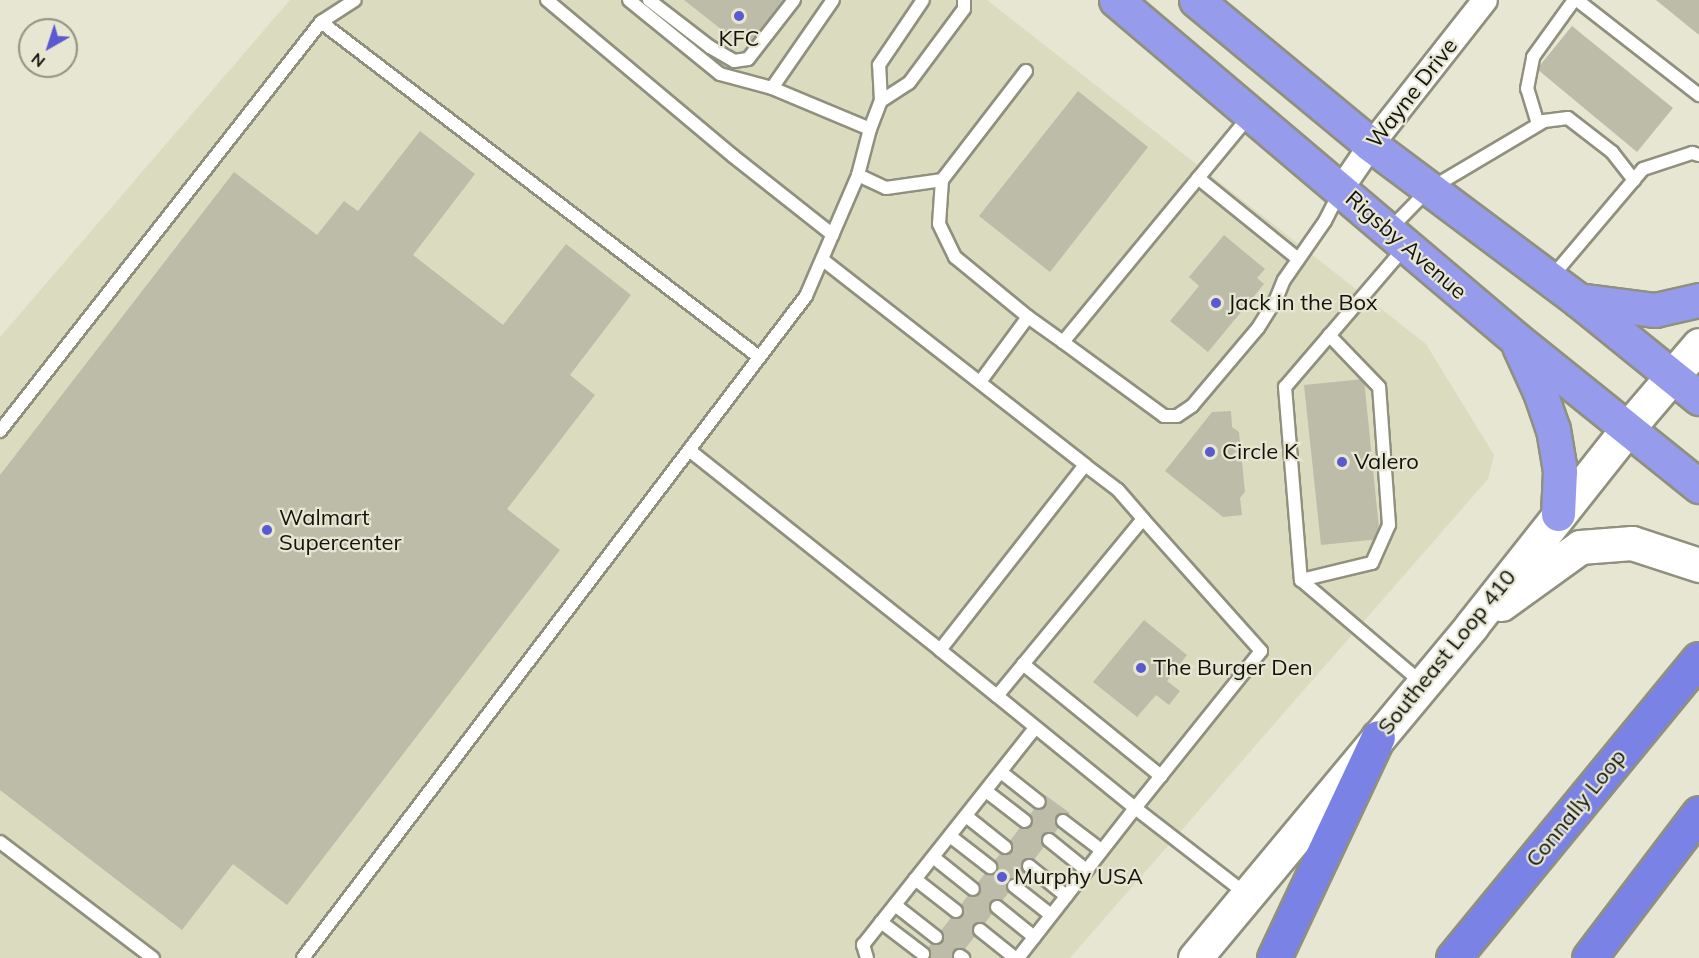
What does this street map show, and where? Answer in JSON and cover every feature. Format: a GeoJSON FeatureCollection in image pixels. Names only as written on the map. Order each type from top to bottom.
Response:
{"type":"FeatureCollection","features":[{"type":"Feature","properties":{"kind":"highway","name":"Rigsby Avenue"},"geometry":{"type":"LineString","coordinates":[[1116,0],[1516,339],[1699,486]]}},
{"type":"Feature","properties":{"kind":"highway"},"geometry":{"type":"LineString","coordinates":[[1197,0],[1371,145],[1428,190],[1578,300],[1699,398]]}},
{"type":"Feature","properties":{"kind":"highway"},"geometry":{"type":"LineString","coordinates":[[1578,300],[1655,310],[1699,300]]}},
{"type":"Feature","properties":{"kind":"highway"},"geometry":{"type":"LineString","coordinates":[[1516,339],[1540,392],[1553,429],[1560,471],[1558,514]]}},
{"type":"Feature","properties":{"kind":"highway","name":"Connally Loop"},"geometry":{"type":"LineString","coordinates":[[1453,958],[1699,659]]}},
{"type":"Feature","properties":{"kind":"highway"},"geometry":{"type":"LineString","coordinates":[[1274,958],[1378,737]]}},
{"type":"Feature","properties":{"kind":"highway"},"geometry":{"type":"LineString","coordinates":[[1589,958],[1699,813]]}},
{"type":"Feature","properties":{"kind":"main road","name":"Southeast Loop 410"},"geometry":{"type":"LineString","coordinates":[[1195,958],[1472,625],[1558,514],[1699,345]]}},
{"type":"Feature","properties":{"kind":"main road"},"geometry":{"type":"LineString","coordinates":[[1472,625],[1580,547],[1632,543],[1699,565]]}},
{"type":"Feature","properties":{"kind":"street","name":"Wayne Drive"},"geometry":{"type":"LineString","coordinates":[[1341,189],[1371,145],[1485,0]]}},
{"type":"Feature","properties":{"kind":"lane"},"geometry":{"type":"LineString","coordinates":[[0,430],[321,22],[355,0]]}},
{"type":"Feature","properties":{"kind":"lane"},"geometry":{"type":"LineString","coordinates":[[547,0],[733,156],[832,235]]}},
{"type":"Feature","properties":{"kind":"lane"},"geometry":{"type":"LineString","coordinates":[[632,0],[720,74],[772,88],[870,129]]}},
{"type":"Feature","properties":{"kind":"lane"},"geometry":{"type":"LineString","coordinates":[[649,0],[710,47],[734,61],[748,59],[794,0]]}},
{"type":"Feature","properties":{"kind":"lane"},"geometry":{"type":"LineString","coordinates":[[772,88],[833,0]]}},
{"type":"Feature","properties":{"kind":"lane"},"geometry":{"type":"LineString","coordinates":[[303,958],[806,296],[858,175],[870,129],[881,101],[879,65],[923,0]]}},
{"type":"Feature","properties":{"kind":"lane"},"geometry":{"type":"LineString","coordinates":[[881,101],[909,84],[964,9],[964,0]]}},
{"type":"Feature","properties":{"kind":"lane"},"geometry":{"type":"LineString","coordinates":[[1538,124],[1527,89],[1533,57],[1576,0],[1699,94]]}},
{"type":"Feature","properties":{"kind":"lane"},"geometry":{"type":"LineString","coordinates":[[321,22],[759,357]]}},
{"type":"Feature","properties":{"kind":"lane"},"geometry":{"type":"LineString","coordinates":[[1026,71],[942,180],[939,224],[955,257],[1028,317],[1164,416],[1178,416],[1192,406],[1258,328],[1298,259],[1325,221],[1341,189]]}},
{"type":"Feature","properties":{"kind":"lane"},"geometry":{"type":"LineString","coordinates":[[1063,342],[1251,114]]}},
{"type":"Feature","properties":{"kind":"lane"},"geometry":{"type":"LineString","coordinates":[[1422,683],[1301,579],[1284,387],[1329,335],[1428,190],[1538,124],[1568,118],[1612,152],[1634,180]]}},
{"type":"Feature","properties":{"kind":"lane"},"geometry":{"type":"LineString","coordinates":[[1549,280],[1643,169],[1692,153],[1699,155]]}},
{"type":"Feature","properties":{"kind":"lane"},"geometry":{"type":"LineString","coordinates":[[858,175],[886,188],[942,180]]}},
{"type":"Feature","properties":{"kind":"lane"},"geometry":{"type":"LineString","coordinates":[[1198,178],[1298,259]]}},
{"type":"Feature","properties":{"kind":"lane"},"geometry":{"type":"LineString","coordinates":[[823,260],[1118,490],[1261,651],[1016,958],[980,930]]}},
{"type":"Feature","properties":{"kind":"lane"},"geometry":{"type":"LineString","coordinates":[[980,382],[1028,317]]}},
{"type":"Feature","properties":{"kind":"lane"},"geometry":{"type":"LineString","coordinates":[[1301,579],[1372,562],[1389,525],[1379,387],[1329,335]]}},
{"type":"Feature","properties":{"kind":"lane"},"geometry":{"type":"LineString","coordinates":[[689,450],[1135,808],[1246,894]]}},
{"type":"Feature","properties":{"kind":"lane"},"geometry":{"type":"LineString","coordinates":[[940,650],[1085,465]]}},
{"type":"Feature","properties":{"kind":"lane"},"geometry":{"type":"LineString","coordinates":[[997,696],[1143,519]]}},
{"type":"Feature","properties":{"kind":"lane"},"geometry":{"type":"LineString","coordinates":[[1023,664],[1161,776]]}},
{"type":"Feature","properties":{"kind":"lane"},"geometry":{"type":"LineString","coordinates":[[867,958],[863,945],[1035,728]]}},
{"type":"Feature","properties":{"kind":"lane"},"geometry":{"type":"LineString","coordinates":[[1001,772],[1040,802]]}},
{"type":"Feature","properties":{"kind":"lane"},"geometry":{"type":"LineString","coordinates":[[986,791],[1025,821]]}},
{"type":"Feature","properties":{"kind":"lane"},"geometry":{"type":"LineString","coordinates":[[966,816],[1005,847]]}},
{"type":"Feature","properties":{"kind":"lane"},"geometry":{"type":"LineString","coordinates":[[1063,821],[1101,850]]}},
{"type":"Feature","properties":{"kind":"lane"},"geometry":{"type":"LineString","coordinates":[[950,836],[990,867]]}},
{"type":"Feature","properties":{"kind":"lane"},"geometry":{"type":"LineString","coordinates":[[1049,840],[1086,870]]}},
{"type":"Feature","properties":{"kind":"lane"},"geometry":{"type":"LineString","coordinates":[[0,842],[153,958]]}},
{"type":"Feature","properties":{"kind":"lane"},"geometry":{"type":"LineString","coordinates":[[933,856],[973,889]]}},
{"type":"Feature","properties":{"kind":"lane"},"geometry":{"type":"LineString","coordinates":[[1029,866],[1066,896]]}},
{"type":"Feature","properties":{"kind":"lane"},"geometry":{"type":"LineString","coordinates":[[915,879],[956,911]]}},
{"type":"Feature","properties":{"kind":"lane"},"geometry":{"type":"LineString","coordinates":[[1014,886],[1051,915]]}},
{"type":"Feature","properties":{"kind":"lane"},"geometry":{"type":"LineString","coordinates":[[895,905],[936,937]]}},
{"type":"Feature","properties":{"kind":"lane"},"geometry":{"type":"LineString","coordinates":[[997,908],[1034,937]]}},
{"type":"Feature","properties":{"kind":"lane"},"geometry":{"type":"LineString","coordinates":[[881,922],[923,954]]}},
{"type":"Feature","properties":{"kind":"shaded area"},"geometry":{"type":"Polygon","coordinates":[[[290,0],[987,0],[1426,344],[1494,455],[1488,479],[1070,958],[0,958],[0,337],[290,0]]]}},
{"type":"Feature","properties":{"kind":"building","name":"KFC"},"geometry":{"type":"Polygon","coordinates":[[[684,0],[787,0],[752,44],[736,31],[731,37],[684,0]]]}},
{"type":"Feature","properties":{"kind":"building"},"geometry":{"type":"Polygon","coordinates":[[[1656,0],[1699,0],[1699,35],[1656,0]]]}},
{"type":"Feature","properties":{"kind":"building"},"geometry":{"type":"Polygon","coordinates":[[[1572,26],[1673,108],[1637,152],[1537,69],[1572,26]]]}},
{"type":"Feature","properties":{"kind":"building"},"geometry":{"type":"Polygon","coordinates":[[[1078,91],[1148,147],[1050,272],[979,216],[1078,91]]]}},
{"type":"Feature","properties":{"kind":"building","name":"Walmart Supercenter"},"geometry":{"type":"Polygon","coordinates":[[[420,131],[475,174],[413,255],[503,325],[566,244],[631,295],[570,375],[595,395],[507,509],[560,550],[287,905],[233,864],[182,930],[0,790],[0,475],[234,172],[317,235],[344,201],[358,211],[420,131]]]}},
{"type":"Feature","properties":{"kind":"building","name":"Jack in the Box"},"geometry":{"type":"Polygon","coordinates":[[[1224,235],[1265,269],[1257,278],[1264,284],[1208,352],[1170,321],[1199,286],[1189,277],[1224,235]]]}},
{"type":"Feature","properties":{"kind":"building","name":"Valero"},"geometry":{"type":"Polygon","coordinates":[[[1364,379],[1380,539],[1321,545],[1304,385],[1364,379]]]}},
{"type":"Feature","properties":{"kind":"building","name":"Circle K"},"geometry":{"type":"Polygon","coordinates":[[[1231,411],[1232,427],[1239,432],[1245,492],[1240,498],[1242,515],[1223,517],[1165,471],[1212,412],[1231,411]]]}},
{"type":"Feature","properties":{"kind":"building","name":"The Burger Den"},"geometry":{"type":"Polygon","coordinates":[[[1144,620],[1187,655],[1167,681],[1180,691],[1169,705],[1156,695],[1137,717],[1093,682],[1144,620]]]}},
{"type":"Feature","properties":{"kind":"building","name":"Murphy USA"},"geometry":{"type":"Polygon","coordinates":[[[1045,795],[1070,813],[958,958],[920,958],[1045,795]]]}},
{"type":"Feature","properties":{"kind":"place","name":"KFC"},"geometry":{"type":"Point","coordinates":[739,16]}},
{"type":"Feature","properties":{"kind":"place","name":"Jack in the Box"},"geometry":{"type":"Point","coordinates":[1216,303]}},
{"type":"Feature","properties":{"kind":"place","name":"Circle K"},"geometry":{"type":"Point","coordinates":[1210,452]}},
{"type":"Feature","properties":{"kind":"place","name":"Valero"},"geometry":{"type":"Point","coordinates":[1342,462]}},
{"type":"Feature","properties":{"kind":"place","name":"Walmart Supercenter"},"geometry":{"type":"Point","coordinates":[267,530]}},
{"type":"Feature","properties":{"kind":"place","name":"The Burger Den"},"geometry":{"type":"Point","coordinates":[1141,668]}},
{"type":"Feature","properties":{"kind":"place","name":"Murphy USA"},"geometry":{"type":"Point","coordinates":[1002,877]}}]}
